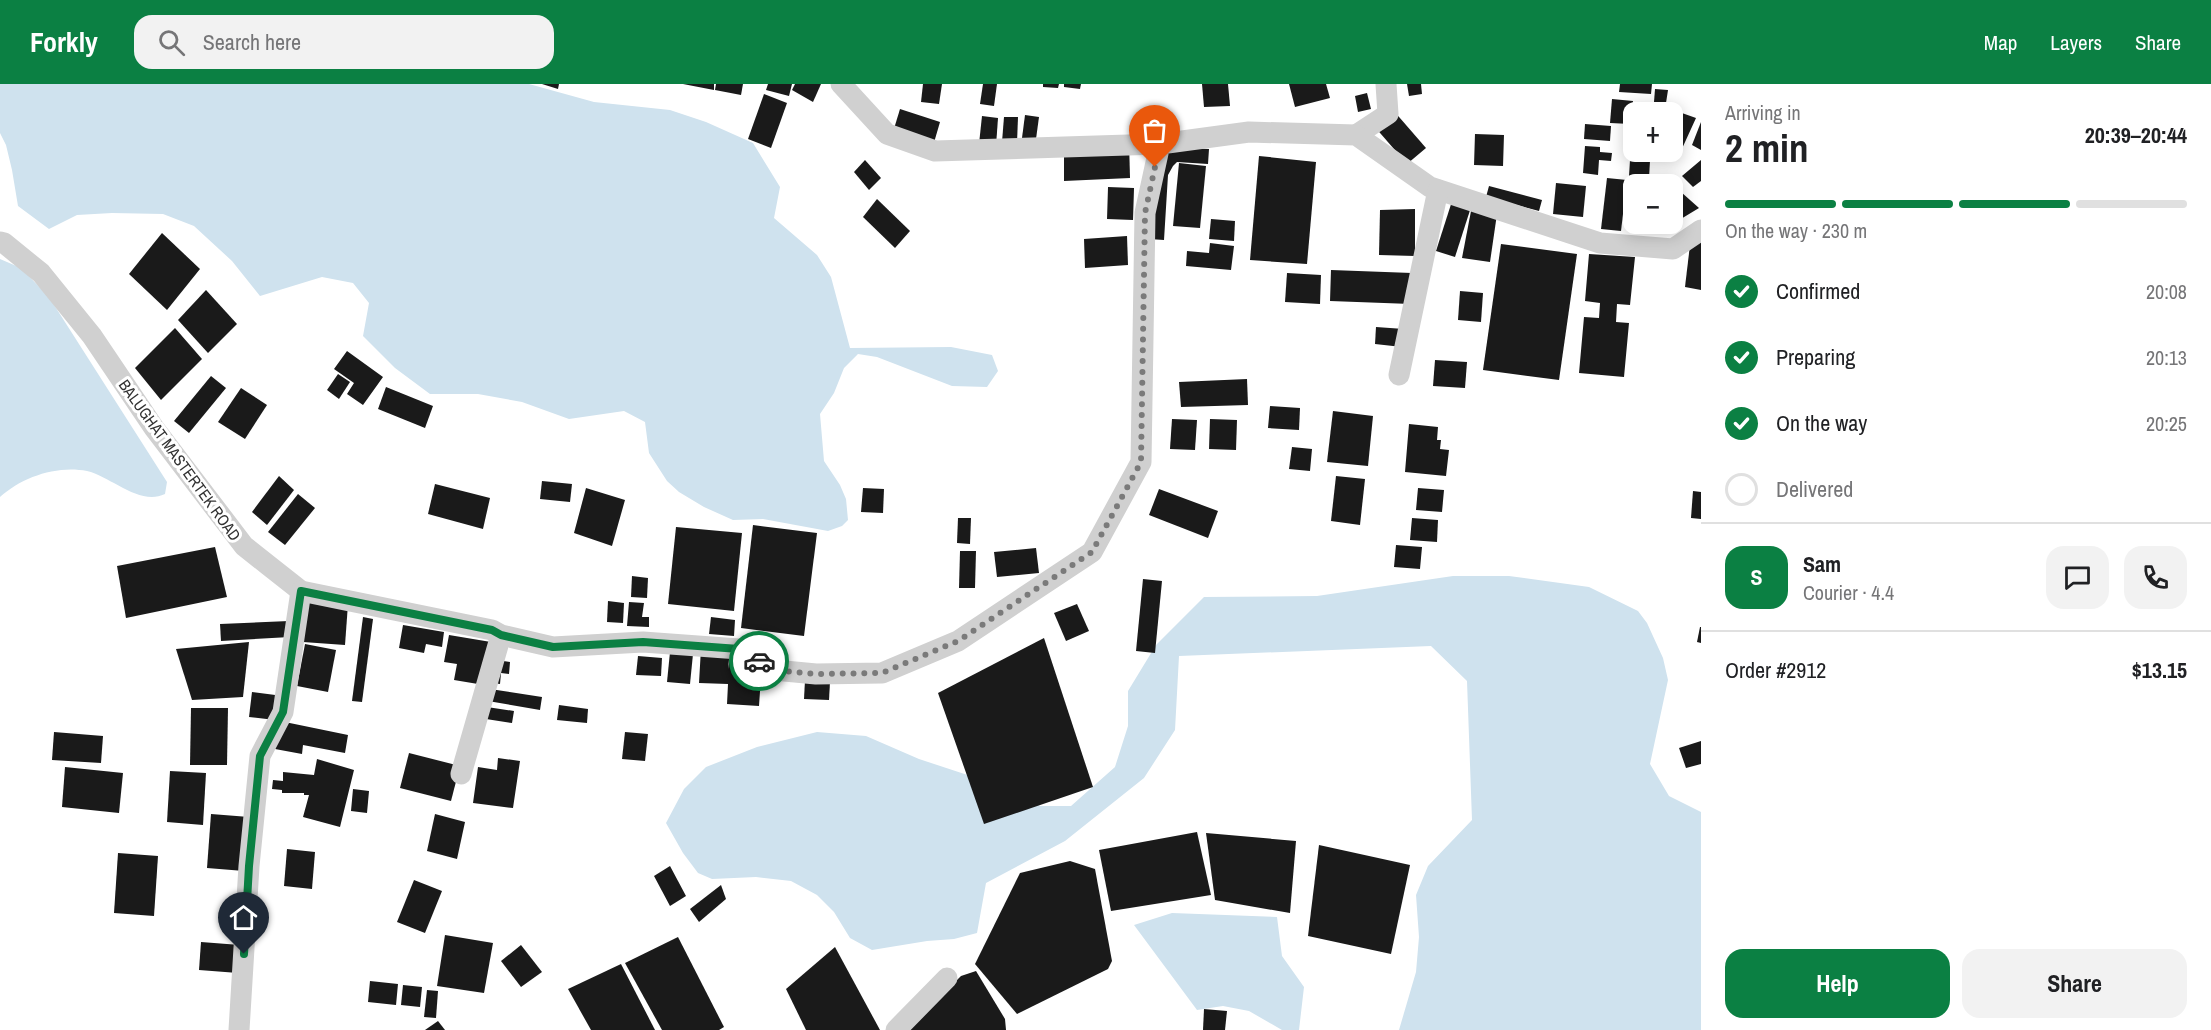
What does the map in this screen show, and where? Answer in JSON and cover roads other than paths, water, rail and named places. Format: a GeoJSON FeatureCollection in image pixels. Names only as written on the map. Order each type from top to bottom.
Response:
{"type":"FeatureCollection","features":[{"type":"Feature","properties":{"kind":"street"},"geometry":{"type":"LineString","coordinates":[[841,84],[887,134],[935,151],[1160,144],[1249,132],[1356,135],[1430,187],[1600,243],[1673,249],[1701,230]]}},
{"type":"Feature","properties":{"kind":"street"},"geometry":{"type":"LineString","coordinates":[[1356,135],[1388,114],[1386,84]]}},
{"type":"Feature","properties":{"kind":"street","name":"BALUGHAT MASTERTEK ROAD"},"geometry":{"type":"LineString","coordinates":[[0,242],[41,273],[85,327],[154,428],[244,546],[301,591],[492,630],[501,635],[553,647],[643,642],[739,649],[774,670],[816,674],[882,673],[958,641],[1092,552],[1141,462],[1145,213],[1160,144]]}},
{"type":"Feature","properties":{"kind":"street"},"geometry":{"type":"LineString","coordinates":[[1399,375],[1438,190]]}},
{"type":"Feature","properties":{"kind":"street"},"geometry":{"type":"LineString","coordinates":[[239,1030],[249,866],[260,756],[283,712],[301,591]]}},
{"type":"Feature","properties":{"kind":"street"},"geometry":{"type":"LineString","coordinates":[[461,774],[501,635]]}},
{"type":"Feature","properties":{"kind":"street"},"geometry":{"type":"LineString","coordinates":[[896,1030],[947,978]]}},
{"type":"Feature","properties":{"kind":"water"},"geometry":{"type":"Polygon","coordinates":[[[0,84],[529,84],[594,102],[670,110],[706,122],[753,143],[780,187],[774,218],[817,255],[831,277],[850,348],[951,347],[992,355],[998,371],[987,387],[952,386],[877,357],[858,354],[844,368],[834,393],[820,414],[824,461],[840,485],[846,499],[848,520],[842,526],[828,531],[763,519],[733,520],[704,507],[679,492],[667,481],[649,453],[645,422],[624,411],[569,419],[522,402],[478,394],[430,394],[395,368],[363,336],[369,303],[353,283],[322,277],[260,296],[232,261],[194,226],[163,214],[77,215],[49,229],[18,206],[6,145],[0,133],[0,84]]]}},
{"type":"Feature","properties":{"kind":"water"},"geometry":{"type":"Polygon","coordinates":[[[0,259],[21,268],[49,297],[167,482],[165,494],[155,497],[135,494],[96,474],[87,471],[64,470],[29,478],[0,497],[0,259]]]}},
{"type":"Feature","properties":{"kind":"water"},"geometry":{"type":"Polygon","coordinates":[[[1453,576],[1509,576],[1589,587],[1638,611],[1647,623],[1663,658],[1668,680],[1650,764],[1669,796],[1701,812],[1701,1030],[1399,1030],[1416,972],[1419,937],[1416,895],[1428,866],[1472,820],[1467,681],[1431,646],[1179,656],[1175,730],[1144,778],[1065,841],[986,883],[977,933],[954,939],[872,950],[850,938],[834,912],[817,895],[791,881],[756,877],[712,879],[698,873],[683,853],[666,823],[684,789],[706,767],[757,747],[817,732],[866,736],[919,759],[1013,790],[1040,806],[1071,806],[1115,767],[1128,726],[1128,691],[1156,645],[1204,597],[1317,596],[1453,576]]]}},
{"type":"Feature","properties":{"kind":"water"},"geometry":{"type":"Polygon","coordinates":[[[1172,913],[1277,917],[1282,956],[1304,987],[1299,1030],[1282,1030],[1249,1011],[1223,1006],[1197,1010],[1134,925],[1172,913]]]}}]}
